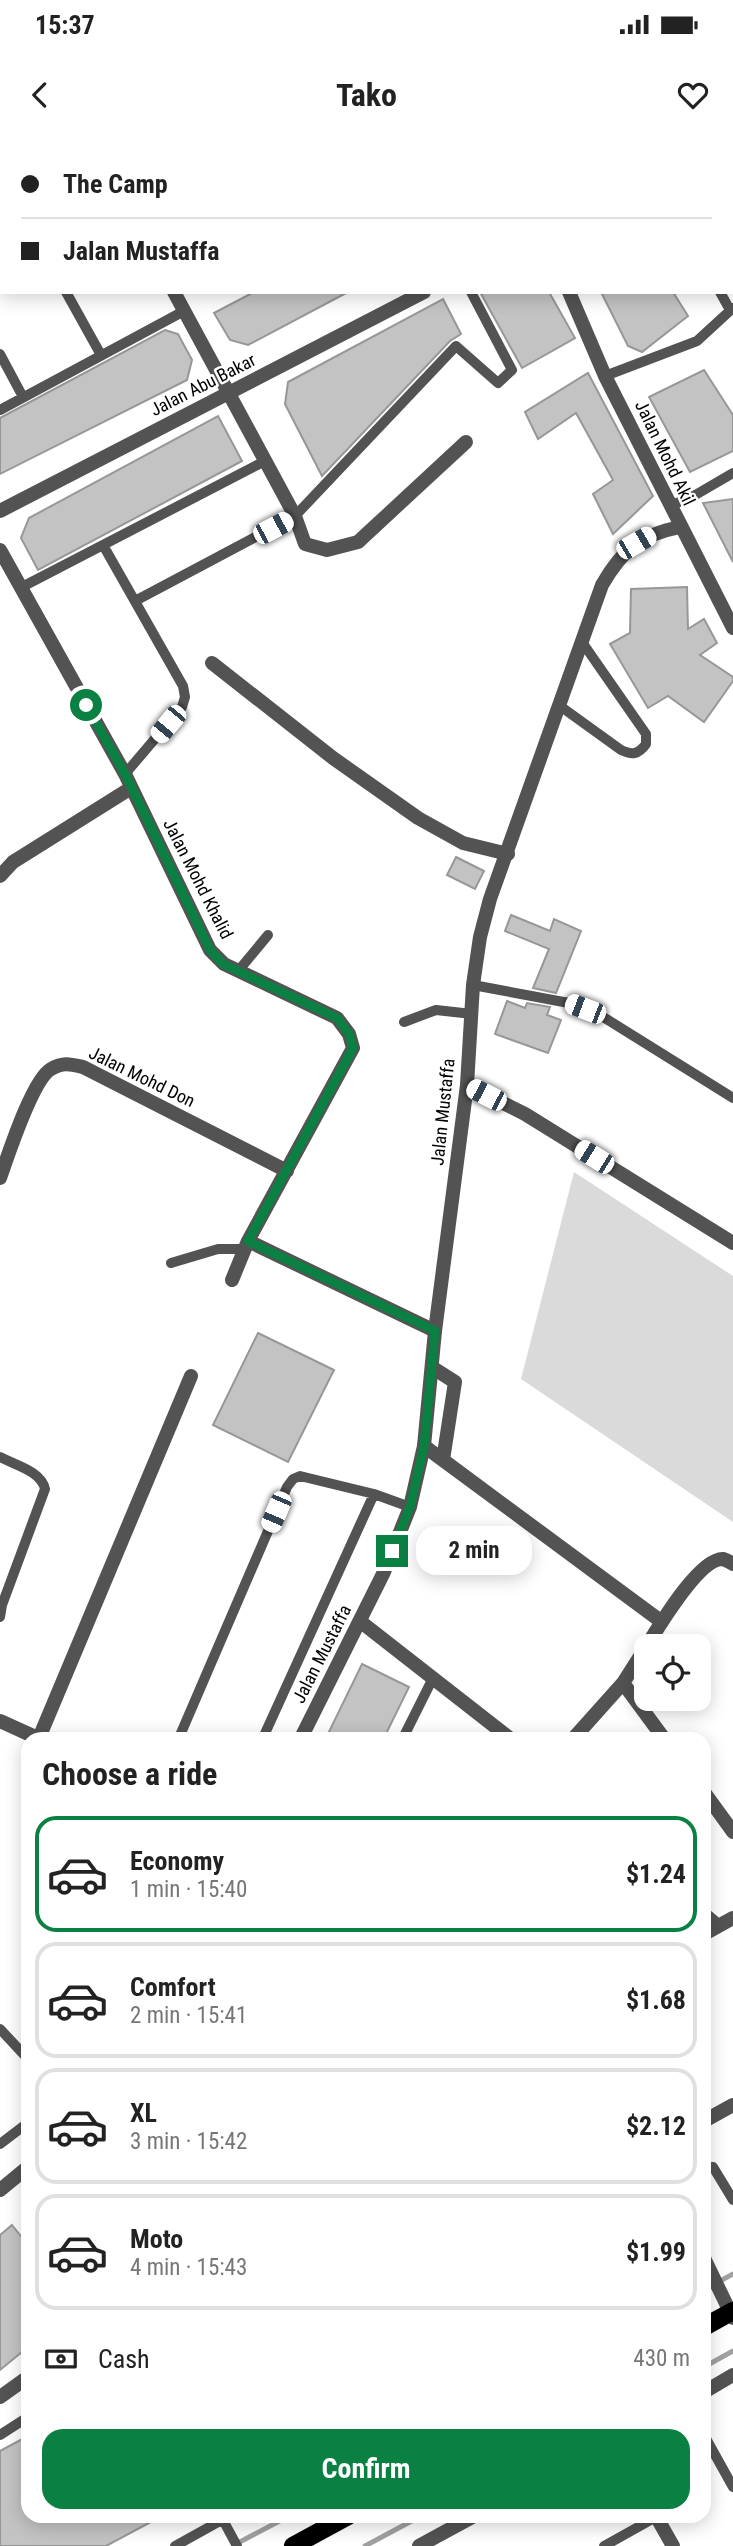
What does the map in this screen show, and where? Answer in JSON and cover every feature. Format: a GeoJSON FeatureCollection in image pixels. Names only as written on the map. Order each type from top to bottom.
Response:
{"type":"FeatureCollection","features":[{"type":"Feature","properties":{"kind":"main road"},"geometry":{"type":"LineString","coordinates":[[711,2324],[732,2314]]}},
{"type":"Feature","properties":{"kind":"main road"},"geometry":{"type":"LineString","coordinates":[[293,2546],[335,2523]]}},
{"type":"Feature","properties":{"kind":"street"},"geometry":{"type":"LineString","coordinates":[[179,294],[184,311],[295,516],[305,544],[327,550],[358,542],[466,442]]}},
{"type":"Feature","properties":{"kind":"street","name":"Jalan Abu Bakar"},"geometry":{"type":"LineString","coordinates":[[0,511],[420,294]]}},
{"type":"Feature","properties":{"kind":"street","name":"Jalan Mohd Akil"},"geometry":{"type":"LineString","coordinates":[[570,294],[605,376],[733,628]]}},
{"type":"Feature","properties":{"kind":"street","name":"Jalan Mustaffa"},"geometry":{"type":"LineString","coordinates":[[304,1732],[361,1622],[410,1507],[424,1446],[435,1331],[467,1085],[473,985],[480,937],[491,898],[602,585],[614,564],[636,543],[655,532],[680,527]]}},
{"type":"Feature","properties":{"kind":"street","name":"Jalan Mohd Khalid"},"geometry":{"type":"LineString","coordinates":[[0,550],[128,781],[210,950],[223,964],[337,1018],[349,1034],[353,1048],[247,1245],[232,1280]]}},
{"type":"Feature","properties":{"kind":"street"},"geometry":{"type":"LineString","coordinates":[[212,663],[333,758],[418,818],[463,843],[508,854]]}},
{"type":"Feature","properties":{"kind":"street"},"geometry":{"type":"LineString","coordinates":[[0,876],[13,862],[128,781]]}},
{"type":"Feature","properties":{"kind":"street","name":"Jalan Mohd Don"},"geometry":{"type":"LineString","coordinates":[[0,1178],[7,1137],[49,1070],[66,1062],[83,1067],[287,1171]]}},
{"type":"Feature","properties":{"kind":"street"},"geometry":{"type":"LineString","coordinates":[[467,1085],[525,1114],[733,1243]]}},
{"type":"Feature","properties":{"kind":"street"},"geometry":{"type":"LineString","coordinates":[[247,1245],[435,1331]]}},
{"type":"Feature","properties":{"kind":"street"},"geometry":{"type":"LineString","coordinates":[[433,1368],[455,1382],[443,1460]]}},
{"type":"Feature","properties":{"kind":"street"},"geometry":{"type":"LineString","coordinates":[[44,1732],[191,1376]]}},
{"type":"Feature","properties":{"kind":"street"},"geometry":{"type":"LineString","coordinates":[[424,1446],[662,1622]]}},
{"type":"Feature","properties":{"kind":"street"},"geometry":{"type":"LineString","coordinates":[[654,1634],[708,1563],[723,1559],[733,1564]]}},
{"type":"Feature","properties":{"kind":"street"},"geometry":{"type":"LineString","coordinates":[[361,1622],[501,1732]]}},
{"type":"Feature","properties":{"kind":"street"},"geometry":{"type":"LineString","coordinates":[[579,1732],[623,1683],[634,1666]]}},
{"type":"Feature","properties":{"kind":"street"},"geometry":{"type":"LineString","coordinates":[[623,1683],[659,1732]]}},
{"type":"Feature","properties":{"kind":"street"},"geometry":{"type":"LineString","coordinates":[[0,1721],[25,1732]]}},
{"type":"Feature","properties":{"kind":"street"},"geometry":{"type":"LineString","coordinates":[[711,1802],[733,1832]]}},
{"type":"Feature","properties":{"kind":"street"},"geometry":{"type":"LineString","coordinates":[[711,1930],[733,1918]]}},
{"type":"Feature","properties":{"kind":"street"},"geometry":{"type":"LineString","coordinates":[[711,1920],[718,1926]]}},
{"type":"Feature","properties":{"kind":"street"},"geometry":{"type":"LineString","coordinates":[[711,2117],[733,2105]]}},
{"type":"Feature","properties":{"kind":"street"},"geometry":{"type":"LineString","coordinates":[[0,2190],[21,2173]]}},
{"type":"Feature","properties":{"kind":"street"},"geometry":{"type":"LineString","coordinates":[[711,2272],[732,2314]]}},
{"type":"Feature","properties":{"kind":"street"},"geometry":{"type":"LineString","coordinates":[[711,2388],[733,2375]]}},
{"type":"Feature","properties":{"kind":"street"},"geometry":{"type":"LineString","coordinates":[[0,2397],[21,2382]]}},
{"type":"Feature","properties":{"kind":"street"},"geometry":{"type":"LineString","coordinates":[[419,2546],[461,2523]]}},
{"type":"Feature","properties":{"kind":"street"},"geometry":{"type":"LineString","coordinates":[[660,2523],[673,2546]]}},
{"type":"Feature","properties":{"kind":"lane"},"geometry":{"type":"LineString","coordinates":[[66,294],[101,355]]}},
{"type":"Feature","properties":{"kind":"lane"},"geometry":{"type":"LineString","coordinates":[[135,601],[295,516],[456,346],[498,383],[512,370],[472,294]]}},
{"type":"Feature","properties":{"kind":"lane"},"geometry":{"type":"LineString","coordinates":[[605,376],[697,341],[732,309],[721,294]]}},
{"type":"Feature","properties":{"kind":"lane"},"geometry":{"type":"LineString","coordinates":[[0,410],[184,311]]}},
{"type":"Feature","properties":{"kind":"lane"},"geometry":{"type":"LineString","coordinates":[[0,354],[23,397]]}},
{"type":"Feature","properties":{"kind":"lane"},"geometry":{"type":"LineString","coordinates":[[20,588],[265,461]]}},
{"type":"Feature","properties":{"kind":"lane"},"geometry":{"type":"LineString","coordinates":[[670,506],[733,473]]}},
{"type":"Feature","properties":{"kind":"lane"},"geometry":{"type":"LineString","coordinates":[[103,545],[183,686],[182,707],[128,781]]}},
{"type":"Feature","properties":{"kind":"lane"},"geometry":{"type":"LineString","coordinates":[[560,706],[630,754],[638,753],[646,744],[646,734],[582,642]]}},
{"type":"Feature","properties":{"kind":"lane"},"geometry":{"type":"LineString","coordinates":[[239,970],[268,935]]}},
{"type":"Feature","properties":{"kind":"lane"},"geometry":{"type":"LineString","coordinates":[[473,985],[569,1003],[600,1015],[733,1098]]}},
{"type":"Feature","properties":{"kind":"lane"},"geometry":{"type":"LineString","coordinates":[[404,1022],[436,1010],[472,1014]]}},
{"type":"Feature","properties":{"kind":"lane"},"geometry":{"type":"LineString","coordinates":[[171,1263],[224,1248],[247,1245]]}},
{"type":"Feature","properties":{"kind":"lane"},"geometry":{"type":"LineString","coordinates":[[0,1457],[38,1476],[45,1489],[1,1604],[0,1617]]}},
{"type":"Feature","properties":{"kind":"lane"},"geometry":{"type":"LineString","coordinates":[[181,1732],[287,1487],[293,1479],[300,1476],[374,1494],[410,1507]]}},
{"type":"Feature","properties":{"kind":"lane"},"geometry":{"type":"LineString","coordinates":[[266,1732],[374,1494]]}},
{"type":"Feature","properties":{"kind":"lane"},"geometry":{"type":"LineString","coordinates":[[406,1732],[432,1680]]}},
{"type":"Feature","properties":{"kind":"lane"},"geometry":{"type":"LineString","coordinates":[[0,2029],[21,2052]]}},
{"type":"Feature","properties":{"kind":"lane"},"geometry":{"type":"LineString","coordinates":[[0,2144],[21,2128]]}},
{"type":"Feature","properties":{"kind":"lane"},"geometry":{"type":"LineString","coordinates":[[711,2167],[733,2200]]}},
{"type":"Feature","properties":{"kind":"lane"},"geometry":{"type":"LineString","coordinates":[[0,2435],[21,2422]]}},
{"type":"Feature","properties":{"kind":"lane"},"geometry":{"type":"LineString","coordinates":[[711,2448],[733,2487]]}},
{"type":"Feature","properties":{"kind":"lane"},"geometry":{"type":"LineString","coordinates":[[175,2546],[217,2523]]}},
{"type":"Feature","properties":{"kind":"lane"},"geometry":{"type":"LineString","coordinates":[[227,2523],[237,2546]]}},
{"type":"Feature","properties":{"kind":"lane"},"geometry":{"type":"LineString","coordinates":[[604,2546],[645,2523]]}},
{"type":"Feature","properties":{"kind":"shaded area"},"geometry":{"type":"Polygon","coordinates":[[[574,1172],[733,1276],[733,1522],[521,1379],[574,1172]]]}},
{"type":"Feature","properties":{"kind":"building"},"geometry":{"type":"Polygon","coordinates":[[[250,294],[344,294],[248,345],[230,340],[214,313],[250,294]]]}},
{"type":"Feature","properties":{"kind":"building"},"geometry":{"type":"Polygon","coordinates":[[[481,294],[550,294],[575,338],[522,368],[481,294]]]}},
{"type":"Feature","properties":{"kind":"building"},"geometry":{"type":"Polygon","coordinates":[[[602,294],[674,294],[688,316],[642,352],[628,346],[602,294]]]}},
{"type":"Feature","properties":{"kind":"building"},"geometry":{"type":"Polygon","coordinates":[[[443,299],[461,334],[450,341],[322,476],[285,404],[288,382],[443,299]]]}},
{"type":"Feature","properties":{"kind":"building"},"geometry":{"type":"Polygon","coordinates":[[[165,330],[178,334],[192,360],[187,380],[0,474],[0,418],[165,330]]]}},
{"type":"Feature","properties":{"kind":"building"},"geometry":{"type":"Polygon","coordinates":[[[704,370],[733,415],[733,451],[690,472],[649,397],[704,370]]]}},
{"type":"Feature","properties":{"kind":"building"},"geometry":{"type":"Polygon","coordinates":[[[588,373],[653,496],[613,534],[593,494],[613,480],[576,413],[538,439],[525,412],[588,373]]]}},
{"type":"Feature","properties":{"kind":"building"},"geometry":{"type":"Polygon","coordinates":[[[218,416],[242,461],[38,570],[21,538],[29,518],[218,416]]]}},
{"type":"Feature","properties":{"kind":"building"},"geometry":{"type":"Polygon","coordinates":[[[733,499],[733,562],[703,503],[733,499]]]}},
{"type":"Feature","properties":{"kind":"building"},"geometry":{"type":"Polygon","coordinates":[[[687,587],[688,629],[704,619],[717,643],[700,655],[733,677],[733,681],[704,722],[668,696],[648,708],[610,644],[630,633],[631,589],[687,587]]]}},
{"type":"Feature","properties":{"kind":"building"},"geometry":{"type":"Polygon","coordinates":[[[456,857],[484,871],[475,889],[447,875],[456,857]]]}},
{"type":"Feature","properties":{"kind":"building"},"geometry":{"type":"Polygon","coordinates":[[[511,915],[550,931],[554,919],[581,931],[556,993],[533,988],[549,949],[505,931],[511,915]]]}},
{"type":"Feature","properties":{"kind":"building"},"geometry":{"type":"Polygon","coordinates":[[[507,1001],[525,1008],[527,1003],[550,1007],[547,1015],[561,1020],[548,1053],[495,1034],[507,1001]]]}},
{"type":"Feature","properties":{"kind":"building"},"geometry":{"type":"Polygon","coordinates":[[[258,1333],[334,1370],[288,1462],[213,1425],[258,1333]]]}},
{"type":"Feature","properties":{"kind":"building"},"geometry":{"type":"Polygon","coordinates":[[[362,1664],[409,1687],[387,1732],[329,1732],[362,1664]]]}},
{"type":"Feature","properties":{"kind":"building"},"geometry":{"type":"Polygon","coordinates":[[[12,2225],[21,2236],[21,2353],[0,2370],[0,2235],[12,2225]]]}},
{"type":"Feature","properties":{"kind":"building"},"geometry":{"type":"Polygon","coordinates":[[[21,2440],[21,2523],[149,2523],[106,2546],[0,2546],[0,2451],[21,2440]]]}},
{"type":"Feature","properties":{"kind":"waterway"},"geometry":{"type":"LineString","coordinates":[[711,2286],[733,2274]]}},
{"type":"Feature","properties":{"kind":"waterway"},"geometry":{"type":"LineString","coordinates":[[711,2363],[733,2351]]}},
{"type":"Feature","properties":{"kind":"waterway"},"geometry":{"type":"LineString","coordinates":[[236,2544],[276,2523]]}},
{"type":"Feature","properties":{"kind":"waterway"},"geometry":{"type":"LineString","coordinates":[[365,2546],[408,2523]]}},
{"type":"Feature","properties":{"kind":"route"},"geometry":{"type":"LineString","coordinates":[[86,705],[125,774],[210,950],[223,964],[337,1018],[349,1034],[353,1048],[248,1241],[435,1331],[424,1446],[410,1507],[392,1551]]}}]}
